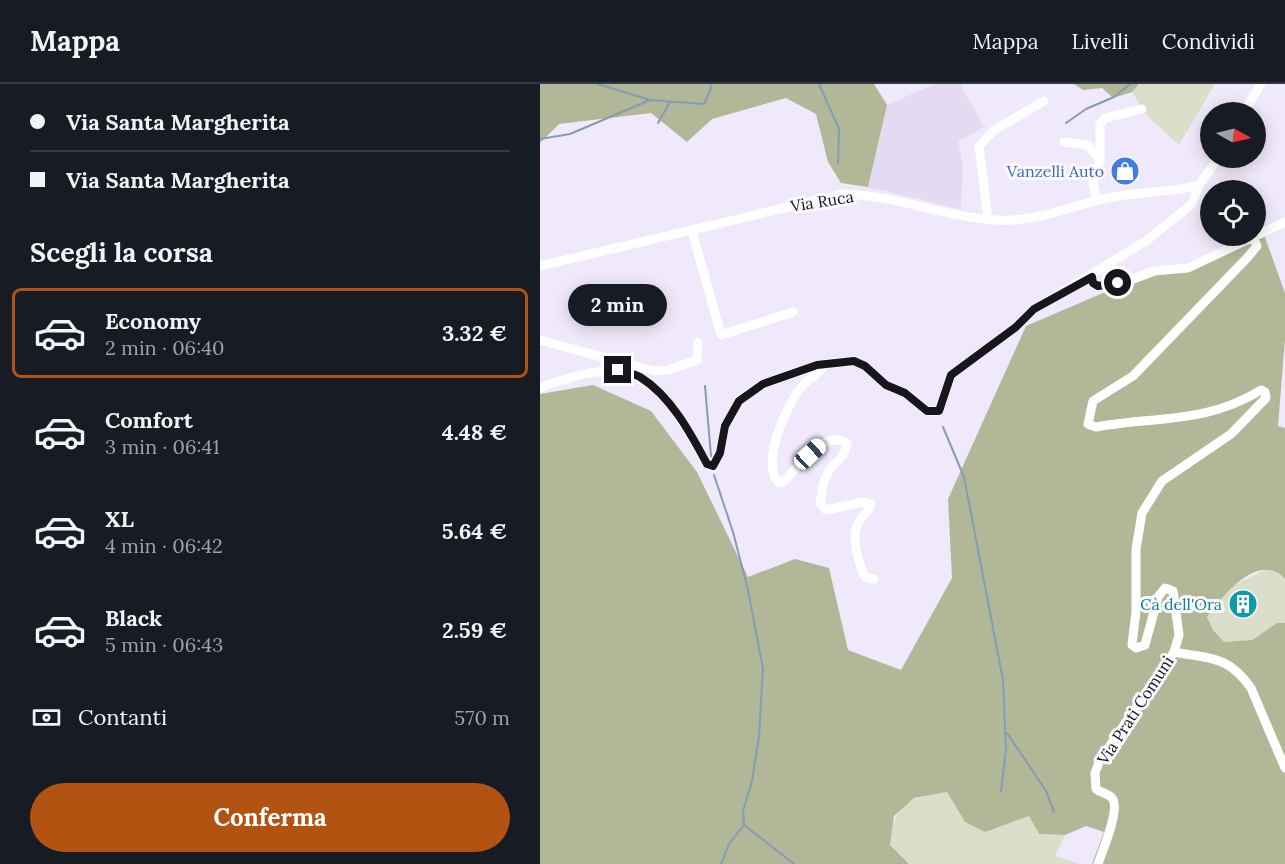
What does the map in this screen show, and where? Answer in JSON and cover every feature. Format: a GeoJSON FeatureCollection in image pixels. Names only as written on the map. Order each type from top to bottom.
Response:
{"type":"FeatureCollection","features":[{"type":"Feature","properties":{"kind":"street"},"geometry":{"type":"LineString","coordinates":[[1250,102],[1261,84]]}},
{"type":"Feature","properties":{"kind":"street"},"geometry":{"type":"LineString","coordinates":[[988,219],[979,146],[994,130],[1044,101]]}},
{"type":"Feature","properties":{"kind":"street"},"geometry":{"type":"LineString","coordinates":[[1097,200],[1094,184],[1100,160],[1100,124],[1105,118],[1142,109]]}},
{"type":"Feature","properties":{"kind":"street"},"geometry":{"type":"LineString","coordinates":[[1064,142],[1088,145],[1100,160]]}},
{"type":"Feature","properties":{"kind":"street"},"geometry":{"type":"LineString","coordinates":[[540,387],[596,371],[618,370],[639,376],[657,390],[688,429],[707,464],[713,466],[720,453],[725,426],[739,401],[763,384],[824,365],[854,361],[865,366],[886,385],[905,393],[927,411],[939,411],[951,375],[1016,327],[1034,309],[1092,277],[1170,223],[1192,204],[1199,185],[1211,168]]}},
{"type":"Feature","properties":{"kind":"street","name":"Via Ruca"},"geometry":{"type":"LineString","coordinates":[[540,266],[843,194],[864,194],[951,215],[1025,220],[1097,200],[1178,191],[1199,185]]}},
{"type":"Feature","properties":{"kind":"street"},"geometry":{"type":"LineString","coordinates":[[1266,232],[1285,222]]}},
{"type":"Feature","properties":{"kind":"street"},"geometry":{"type":"LineString","coordinates":[[692,231],[721,335],[793,312]]}},
{"type":"Feature","properties":{"kind":"street"},"geometry":{"type":"LineString","coordinates":[[1092,277],[1093,283],[1106,285],[1126,282],[1154,272],[1188,268],[1236,246]]}},
{"type":"Feature","properties":{"kind":"street","name":"Via Prati Comuni"},"geometry":{"type":"LineString","coordinates":[[1098,864],[1114,816],[1115,804],[1112,797],[1096,789],[1095,773],[1100,760],[1174,652],[1179,635],[1173,591],[1164,588],[1158,597],[1145,645],[1136,648],[1132,645],[1137,596],[1136,549],[1142,513],[1162,481],[1232,434],[1263,402],[1265,392],[1261,390],[1230,407],[1187,418],[1120,423],[1096,428],[1088,423],[1089,413],[1093,401],[1132,376],[1257,246]]}},
{"type":"Feature","properties":{"kind":"street"},"geometry":{"type":"LineString","coordinates":[[540,340],[654,371],[668,370],[697,360],[698,342]]}},
{"type":"Feature","properties":{"kind":"street"},"geometry":{"type":"LineString","coordinates":[[824,365],[794,397],[774,440],[775,475],[779,483],[820,445],[835,440],[847,443],[842,458],[831,467],[823,485],[820,503],[826,510],[863,502],[871,504],[859,521],[856,547],[865,577],[874,579]]}},
{"type":"Feature","properties":{"kind":"street"},"geometry":{"type":"LineString","coordinates":[[1174,652],[1200,654],[1221,660],[1244,678],[1251,688],[1285,768]]}},
{"type":"Feature","properties":{"kind":"shaded area"},"geometry":{"type":"Polygon","coordinates":[[[935,84],[960,84],[984,127],[958,142],[963,165],[961,209],[868,187],[887,105],[935,84]]]}},
{"type":"Feature","properties":{"kind":"green space"},"geometry":{"type":"Polygon","coordinates":[[[540,84],[874,84],[887,105],[868,187],[841,183],[828,162],[816,114],[786,98],[712,119],[687,142],[651,113],[559,124],[540,143],[540,84]]]}},
{"type":"Feature","properties":{"kind":"green space"},"geometry":{"type":"Polygon","coordinates":[[[1074,84],[1139,84],[1132,92],[1113,98],[1102,88],[1083,90],[1074,84]]]}},
{"type":"Feature","properties":{"kind":"green space"},"geometry":{"type":"Polygon","coordinates":[[[1139,84],[1215,84],[1204,102],[1200,102],[1200,109],[1179,145],[1145,114],[1132,92],[1139,84]]]}},
{"type":"Feature","properties":{"kind":"green space"},"geometry":{"type":"Polygon","coordinates":[[[1266,240],[1285,293],[1285,339],[1278,426],[1285,428],[1285,579],[1275,571],[1264,570],[1253,573],[1231,588],[1207,617],[1213,630],[1224,642],[1252,640],[1277,623],[1285,623],[1285,864],[1092,864],[1104,832],[1086,826],[1065,835],[1039,834],[1029,816],[985,832],[965,822],[947,792],[914,798],[894,816],[890,845],[909,864],[540,864],[540,394],[593,385],[651,411],[697,472],[748,577],[795,559],[829,568],[848,650],[901,670],[952,578],[948,499],[1026,326],[1103,293],[1208,258],[1233,246],[1266,246],[1266,240]]]}},
{"type":"Feature","properties":{"kind":"green space"},"geometry":{"type":"Polygon","coordinates":[[[1268,568],[1279,572],[1285,579],[1285,623],[1277,623],[1252,640],[1224,642],[1213,630],[1207,617],[1229,588],[1268,568]]]}},
{"type":"Feature","properties":{"kind":"green space"},"geometry":{"type":"Polygon","coordinates":[[[947,792],[965,822],[1009,822],[1030,816],[1040,834],[1065,835],[1055,856],[1080,864],[909,864],[890,845],[892,830],[899,811],[912,800],[947,792]]]}},
{"type":"Feature","properties":{"kind":"waterway"},"geometry":{"type":"LineString","coordinates":[[598,84],[650,100]]}},
{"type":"Feature","properties":{"kind":"waterway"},"geometry":{"type":"LineString","coordinates":[[540,139],[570,134],[650,100],[704,104],[711,89],[710,84]]}},
{"type":"Feature","properties":{"kind":"waterway"},"geometry":{"type":"LineString","coordinates":[[819,84],[839,129],[838,163]]}},
{"type":"Feature","properties":{"kind":"waterway"},"geometry":{"type":"LineString","coordinates":[[1066,123],[1086,109],[1114,97],[1130,84]]}},
{"type":"Feature","properties":{"kind":"waterway"},"geometry":{"type":"LineString","coordinates":[[658,123],[670,102]]}},
{"type":"Feature","properties":{"kind":"waterway"},"geometry":{"type":"LineString","coordinates":[[705,386],[711,456]]}},
{"type":"Feature","properties":{"kind":"waterway"},"geometry":{"type":"LineString","coordinates":[[943,427],[964,477],[1003,680],[1006,750],[1001,791]]}},
{"type":"Feature","properties":{"kind":"waterway"},"geometry":{"type":"LineString","coordinates":[[714,475],[733,532],[748,590],[763,669],[759,736],[752,781],[743,811],[744,825],[729,844],[721,864]]}},
{"type":"Feature","properties":{"kind":"waterway"},"geometry":{"type":"LineString","coordinates":[[1007,733],[1046,791],[1054,812]]}},
{"type":"Feature","properties":{"kind":"waterway"},"geometry":{"type":"LineString","coordinates":[[744,825],[794,864]]}},
{"type":"Feature","properties":{"kind":"place","name":"Vanzelli Auto"},"geometry":{"type":"Point","coordinates":[1125,171]}},
{"type":"Feature","properties":{"kind":"place","name":"Cà dell'Ora"},"geometry":{"type":"Point","coordinates":[1243,604]}},
{"type":"Feature","properties":{"kind":"route"},"geometry":{"type":"LineString","coordinates":[[618,370],[639,376],[657,390],[688,429],[707,464],[713,466],[720,453],[725,426],[739,401],[763,384],[817,365],[854,361],[865,366],[886,385],[905,393],[927,411],[939,411],[951,375],[1016,327],[1034,309],[1092,277],[1093,283],[1098,286],[1118,283]]}}]}
